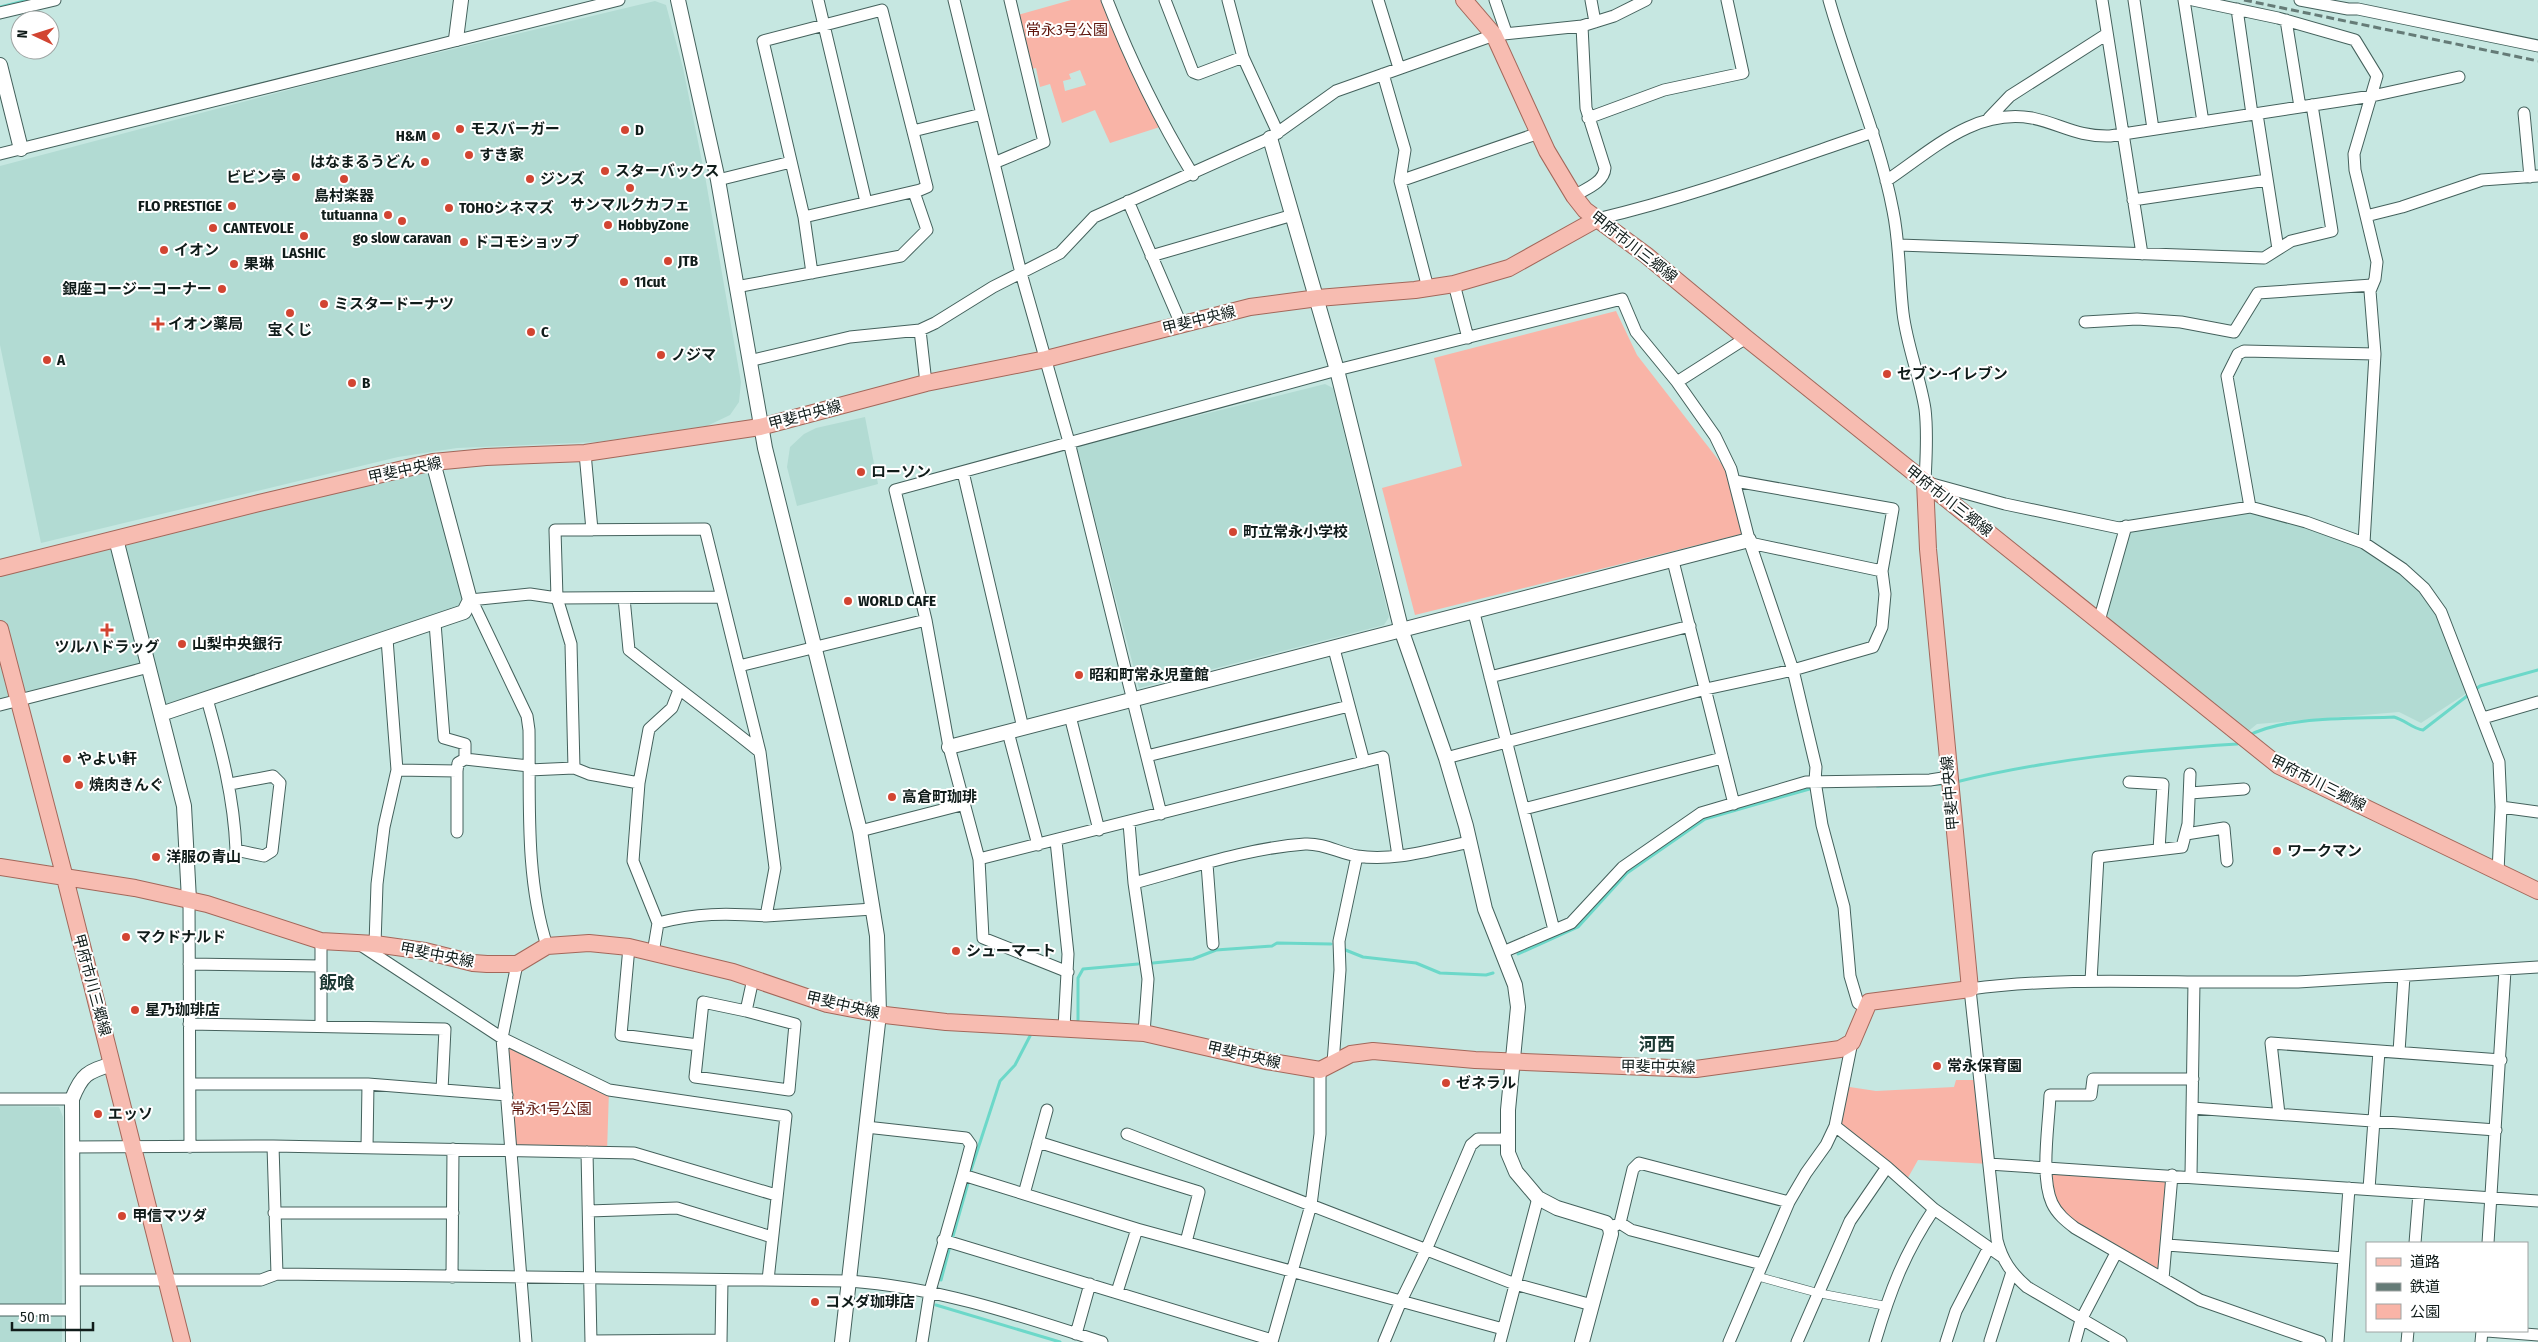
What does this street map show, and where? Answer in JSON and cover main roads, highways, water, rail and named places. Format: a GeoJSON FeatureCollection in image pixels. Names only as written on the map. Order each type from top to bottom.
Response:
{"type":"FeatureCollection","features":[{"type":"Feature","properties":{"kind":"main road","name":"甲府市川三郷線"},"geometry":{"type":"LineString","coordinates":[[1464,0],[1500,34],[1539,133],[1574,196],[1585,210],[1646,255],[1746,338],[2279,766],[2538,891]]}},
{"type":"Feature","properties":{"kind":"main road","name":"甲斐中央線"},"geometry":{"type":"LineString","coordinates":[[0,568],[433,462],[486,457],[585,454],[760,428],[926,383],[1046,359],[1250,307],[1454,284],[1509,268],[1597,219]]}},
{"type":"Feature","properties":{"kind":"main road","name":"甲斐中央線"},"geometry":{"type":"LineString","coordinates":[[0,867],[135,888],[207,904],[321,941],[425,951],[473,963],[517,964],[547,946],[589,942],[653,953],[753,979],[827,1004],[879,1014],[946,1022],[1144,1034],[1266,1061],[1326,1066],[1351,1054],[1374,1051],[1512,1062],[1696,1069],[1840,1049],[1852,1042],[1869,1002],[1970,989],[1928,548],[1925,482]]}},
{"type":"Feature","properties":{"kind":"main road","name":"甲府市川三郷線"},"geometry":{"type":"LineString","coordinates":[[0,629],[134,1147],[182,1342]]}},
{"type":"Feature","properties":{"kind":"waterway"},"geometry":{"type":"LineString","coordinates":[[0,7],[28,0]]}},
{"type":"Feature","properties":{"kind":"waterway"},"geometry":{"type":"LineString","coordinates":[[2248,736],[2280,725],[2299,722],[2394,717],[2423,730],[2480,686],[2538,670]]}},
{"type":"Feature","properties":{"kind":"waterway"},"geometry":{"type":"LineString","coordinates":[[1956,782],[2061,761],[2166,749],[2237,744],[2241,741]]}},
{"type":"Feature","properties":{"kind":"waterway"},"geometry":{"type":"LineString","coordinates":[[1877,786],[1945,784]]}},
{"type":"Feature","properties":{"kind":"waterway"},"geometry":{"type":"LineString","coordinates":[[1518,954],[1578,927],[1627,873],[1705,819],[1813,788]]}},
{"type":"Feature","properties":{"kind":"waterway"},"geometry":{"type":"LineString","coordinates":[[1153,963],[1193,959],[1216,950],[1272,946],[1277,943],[1331,944]]}},
{"type":"Feature","properties":{"kind":"waterway"},"geometry":{"type":"LineString","coordinates":[[1343,949],[1363,957],[1416,963],[1440,973],[1486,975],[1493,973]]}},
{"type":"Feature","properties":{"kind":"waterway"},"geometry":{"type":"LineString","coordinates":[[1075,1022],[1078,1022],[1078,978],[1083,969],[1138,964]]}},
{"type":"Feature","properties":{"kind":"waterway"},"geometry":{"type":"LineString","coordinates":[[971,1170],[1000,1081],[1015,1065],[1030,1036]]}},
{"type":"Feature","properties":{"kind":"waterway"},"geometry":{"type":"LineString","coordinates":[[953,1236],[968,1183]]}},
{"type":"Feature","properties":{"kind":"waterway"},"geometry":{"type":"LineString","coordinates":[[941,1280],[950,1246]]}},
{"type":"Feature","properties":{"kind":"waterway"},"geometry":{"type":"LineString","coordinates":[[936,1305],[1060,1342]]}},
{"type":"Feature","properties":{"kind":"railway"},"geometry":{"type":"LineString","coordinates":[[2244,0],[2538,61]]}},
{"type":"Feature","properties":{"kind":"place","name":"モスバーガー"},"geometry":{"type":"Point","coordinates":[460,129]}},
{"type":"Feature","properties":{"kind":"place","name":"D"},"geometry":{"type":"Point","coordinates":[625,130]}},
{"type":"Feature","properties":{"kind":"place","name":"H&M"},"geometry":{"type":"Point","coordinates":[436,136]}},
{"type":"Feature","properties":{"kind":"place","name":"すき家"},"geometry":{"type":"Point","coordinates":[469,155]}},
{"type":"Feature","properties":{"kind":"place","name":"はなまるうどん"},"geometry":{"type":"Point","coordinates":[425,162]}},
{"type":"Feature","properties":{"kind":"place","name":"スターバックス"},"geometry":{"type":"Point","coordinates":[605,171]}},
{"type":"Feature","properties":{"kind":"place","name":"ビビン亭"},"geometry":{"type":"Point","coordinates":[296,177]}},
{"type":"Feature","properties":{"kind":"place","name":"島村楽器"},"geometry":{"type":"Point","coordinates":[344,179]}},
{"type":"Feature","properties":{"kind":"place","name":"ジンズ"},"geometry":{"type":"Point","coordinates":[530,179]}},
{"type":"Feature","properties":{"kind":"place","name":"サンマルクカフェ"},"geometry":{"type":"Point","coordinates":[630,188]}},
{"type":"Feature","properties":{"kind":"place","name":"FLO PRESTIGE"},"geometry":{"type":"Point","coordinates":[232,206]}},
{"type":"Feature","properties":{"kind":"place","name":"TOHOシネマズ"},"geometry":{"type":"Point","coordinates":[449,208]}},
{"type":"Feature","properties":{"kind":"place","name":"tutuanna"},"geometry":{"type":"Point","coordinates":[388,215]}},
{"type":"Feature","properties":{"kind":"place","name":"go slow caravan"},"geometry":{"type":"Point","coordinates":[402,221]}},
{"type":"Feature","properties":{"kind":"place","name":"HobbyZone"},"geometry":{"type":"Point","coordinates":[608,225]}},
{"type":"Feature","properties":{"kind":"place","name":"CANTEVOLE"},"geometry":{"type":"Point","coordinates":[213,228]}},
{"type":"Feature","properties":{"kind":"place","name":"LASHIC"},"geometry":{"type":"Point","coordinates":[304,236]}},
{"type":"Feature","properties":{"kind":"place","name":"ドコモショップ"},"geometry":{"type":"Point","coordinates":[464,242]}},
{"type":"Feature","properties":{"kind":"place","name":"イオン"},"geometry":{"type":"Point","coordinates":[164,250]}},
{"type":"Feature","properties":{"kind":"place","name":"JTB"},"geometry":{"type":"Point","coordinates":[668,261]}},
{"type":"Feature","properties":{"kind":"place","name":"果琳"},"geometry":{"type":"Point","coordinates":[234,264]}},
{"type":"Feature","properties":{"kind":"place","name":"11cut"},"geometry":{"type":"Point","coordinates":[624,282]}},
{"type":"Feature","properties":{"kind":"place","name":"銀座コージーコーナー"},"geometry":{"type":"Point","coordinates":[222,289]}},
{"type":"Feature","properties":{"kind":"place","name":"ミスタードーナツ"},"geometry":{"type":"Point","coordinates":[324,304]}},
{"type":"Feature","properties":{"kind":"place","name":"宝くじ"},"geometry":{"type":"Point","coordinates":[290,313]}},
{"type":"Feature","properties":{"kind":"place","name":"イオン薬局"},"geometry":{"type":"Point","coordinates":[158,324]}},
{"type":"Feature","properties":{"kind":"place","name":"C"},"geometry":{"type":"Point","coordinates":[531,332]}},
{"type":"Feature","properties":{"kind":"place","name":"ノジマ"},"geometry":{"type":"Point","coordinates":[661,355]}},
{"type":"Feature","properties":{"kind":"place","name":"A"},"geometry":{"type":"Point","coordinates":[47,360]}},
{"type":"Feature","properties":{"kind":"place","name":"セブン-イレブン"},"geometry":{"type":"Point","coordinates":[1887,374]}},
{"type":"Feature","properties":{"kind":"place","name":"B"},"geometry":{"type":"Point","coordinates":[352,383]}},
{"type":"Feature","properties":{"kind":"place","name":"ローソン"},"geometry":{"type":"Point","coordinates":[861,472]}},
{"type":"Feature","properties":{"kind":"place","name":"町立常永小学校"},"geometry":{"type":"Point","coordinates":[1233,532]}},
{"type":"Feature","properties":{"kind":"place","name":"WORLD CAFE"},"geometry":{"type":"Point","coordinates":[848,601]}},
{"type":"Feature","properties":{"kind":"place","name":"ツルハドラッグ"},"geometry":{"type":"Point","coordinates":[107,630]}},
{"type":"Feature","properties":{"kind":"place","name":"山梨中央銀行"},"geometry":{"type":"Point","coordinates":[182,644]}},
{"type":"Feature","properties":{"kind":"place","name":"昭和町常永児童館"},"geometry":{"type":"Point","coordinates":[1079,675]}},
{"type":"Feature","properties":{"kind":"place","name":"やよい軒"},"geometry":{"type":"Point","coordinates":[67,759]}},
{"type":"Feature","properties":{"kind":"place","name":"焼肉きんぐ"},"geometry":{"type":"Point","coordinates":[79,785]}},
{"type":"Feature","properties":{"kind":"place","name":"高倉町珈琲"},"geometry":{"type":"Point","coordinates":[892,797]}},
{"type":"Feature","properties":{"kind":"place","name":"ワークマン"},"geometry":{"type":"Point","coordinates":[2277,851]}},
{"type":"Feature","properties":{"kind":"place","name":"洋服の青山"},"geometry":{"type":"Point","coordinates":[156,857]}},
{"type":"Feature","properties":{"kind":"place","name":"マクドナルド"},"geometry":{"type":"Point","coordinates":[126,937]}},
{"type":"Feature","properties":{"kind":"place","name":"シューマート"},"geometry":{"type":"Point","coordinates":[956,951]}},
{"type":"Feature","properties":{"kind":"place","name":"星乃珈琲店"},"geometry":{"type":"Point","coordinates":[135,1010]}},
{"type":"Feature","properties":{"kind":"place","name":"常永保育園"},"geometry":{"type":"Point","coordinates":[1937,1066]}},
{"type":"Feature","properties":{"kind":"place","name":"ゼネラル"},"geometry":{"type":"Point","coordinates":[1446,1083]}},
{"type":"Feature","properties":{"kind":"place","name":"エッソ"},"geometry":{"type":"Point","coordinates":[98,1114]}},
{"type":"Feature","properties":{"kind":"place","name":"甲信マツダ"},"geometry":{"type":"Point","coordinates":[122,1216]}},
{"type":"Feature","properties":{"kind":"place","name":"コメダ珈琲店"},"geometry":{"type":"Point","coordinates":[815,1302]}},
{"type":"Feature","properties":{"kind":"district","name":"飯喰"},"geometry":{"type":"Point","coordinates":[337,983]}},
{"type":"Feature","properties":{"kind":"district","name":"河西"},"geometry":{"type":"Point","coordinates":[1657,1045]}},
{"type":"Feature","properties":{"kind":"park label","name":"常永3号公園"},"geometry":{"type":"Point","coordinates":[1067,30]}},
{"type":"Feature","properties":{"kind":"park label","name":"常永1号公園"},"geometry":{"type":"Point","coordinates":[551,1109]}}]}
